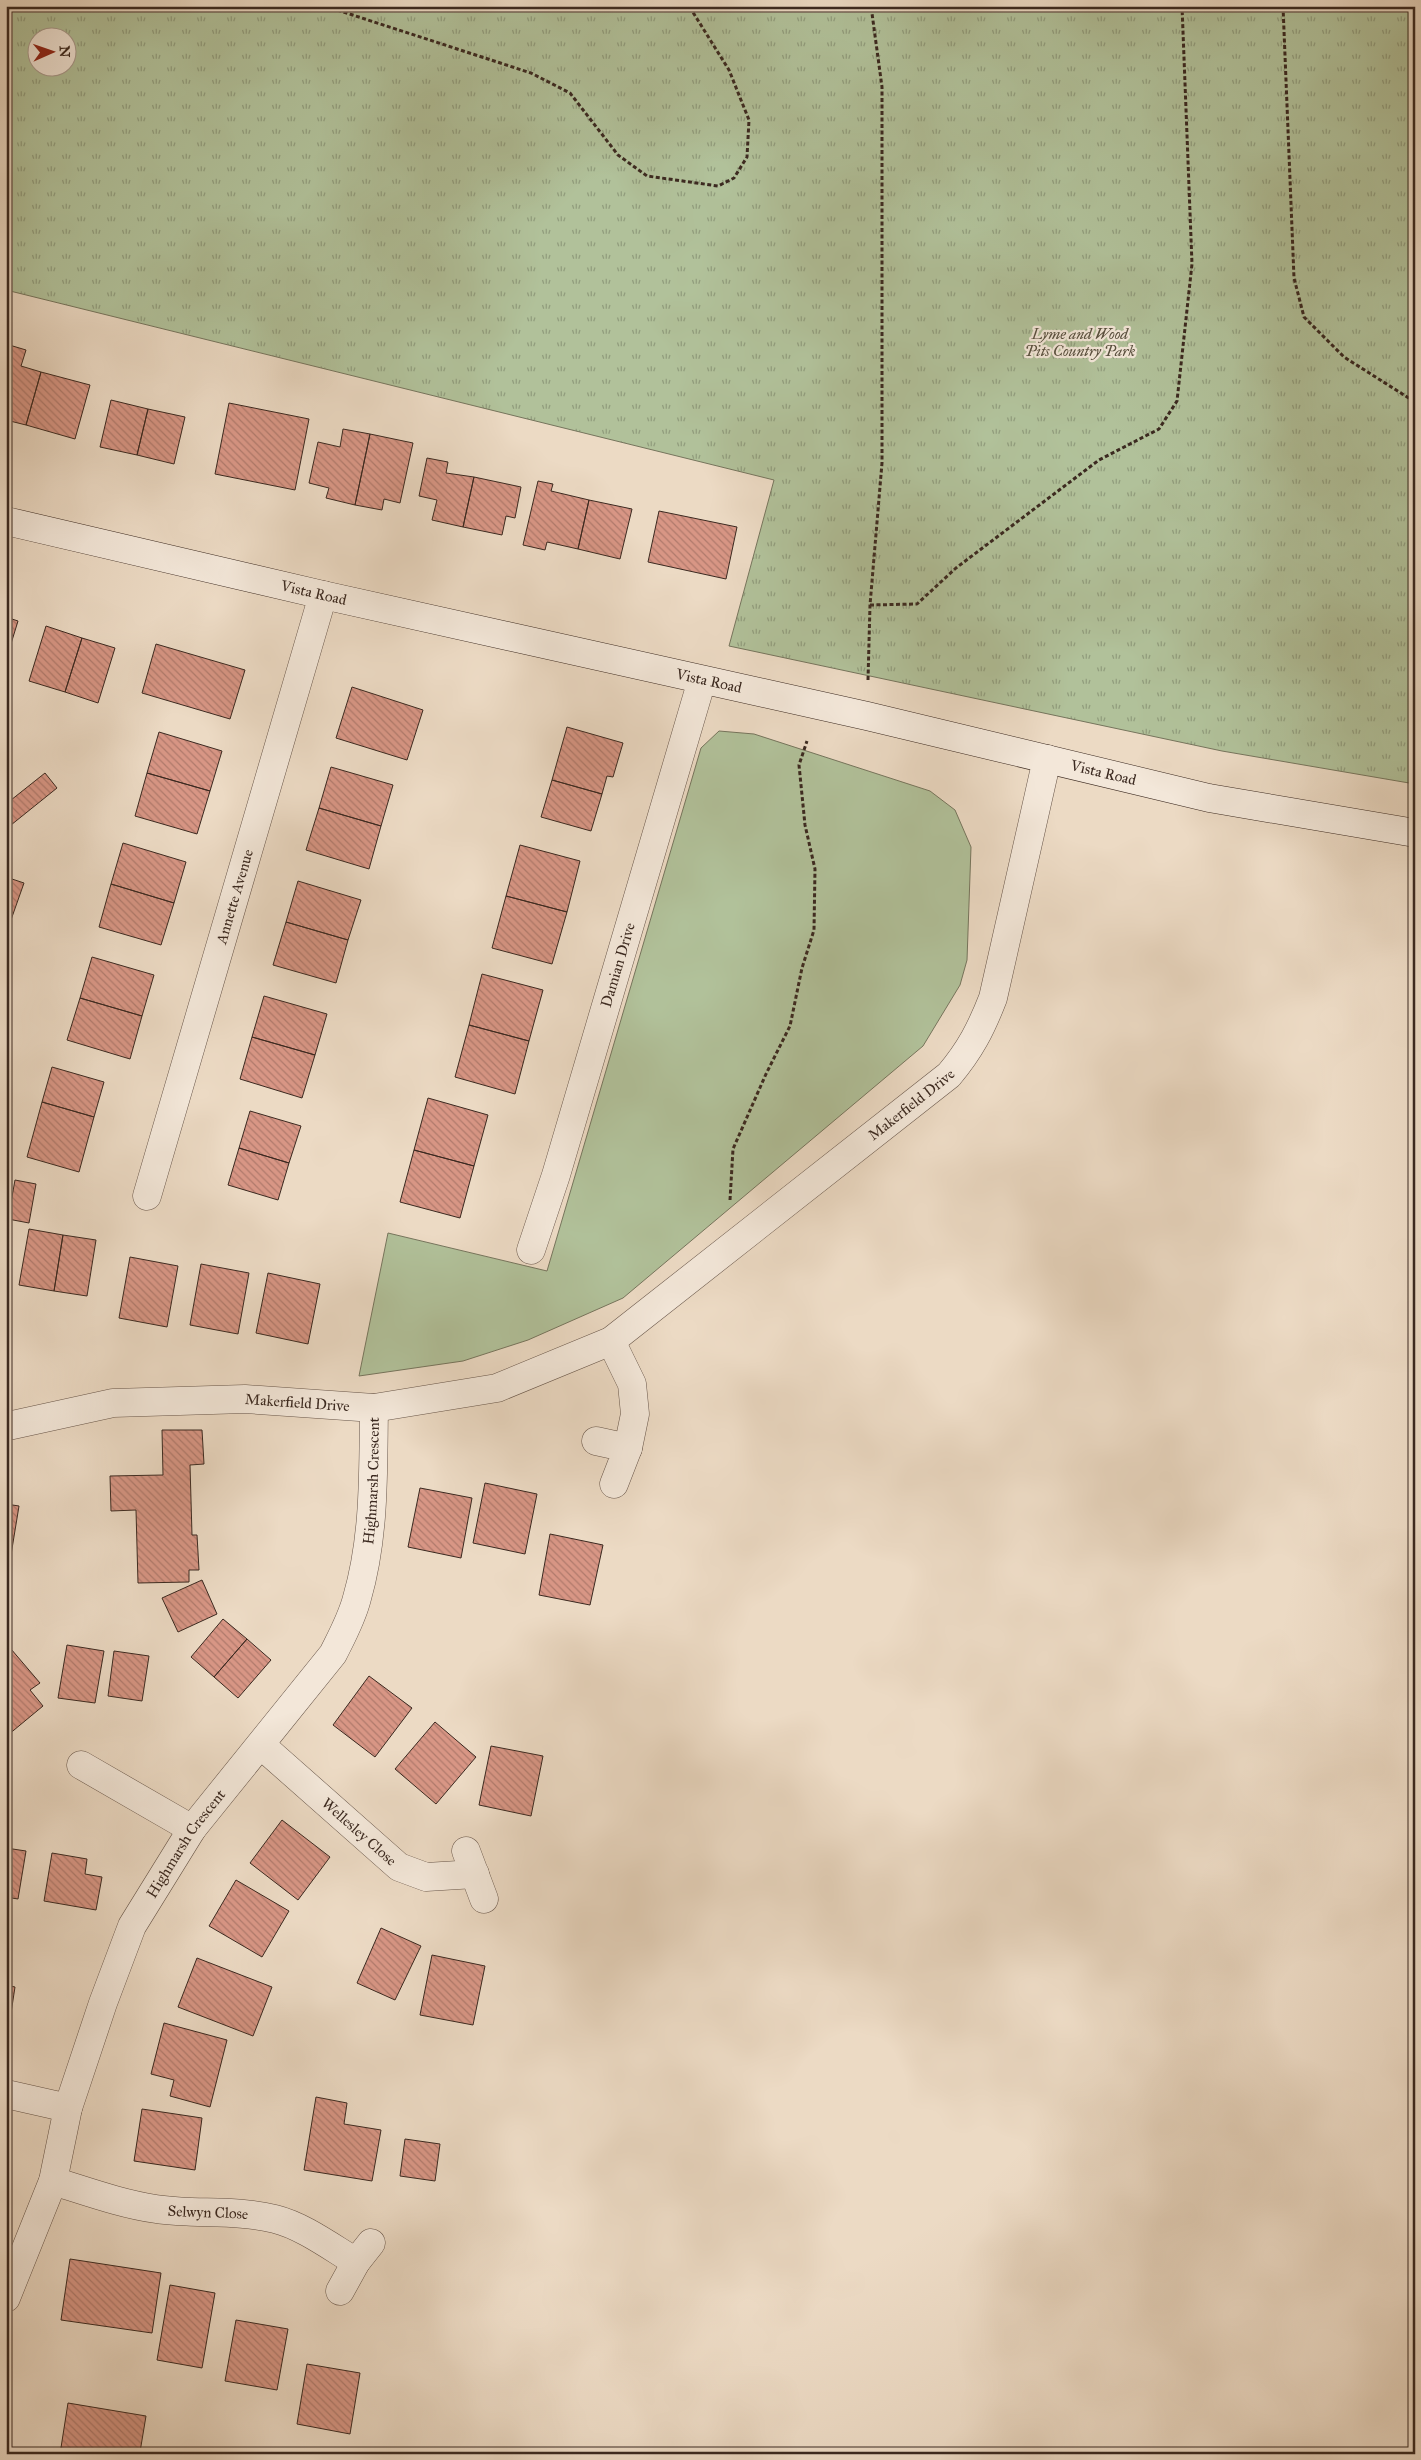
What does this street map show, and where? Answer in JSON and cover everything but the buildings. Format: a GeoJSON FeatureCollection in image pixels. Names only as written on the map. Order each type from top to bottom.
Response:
{"type":"FeatureCollection","features":[{"type":"Feature","properties":{"kind":"street","name":"Vista Road"},"geometry":{"type":"LineString","coordinates":[[6,521],[323,595],[867,716],[1209,798],[1415,832]]}},
{"type":"Feature","properties":{"kind":"street","name":"Annette Avenue"},"geometry":{"type":"LineString","coordinates":[[147,1196],[323,595]]}},
{"type":"Feature","properties":{"kind":"street","name":"Damian Drive"},"geometry":{"type":"LineString","coordinates":[[531,1250],[556,1175],[702,680]]}},
{"type":"Feature","properties":{"kind":"street","name":"Makerfield Drive"},"geometry":{"type":"LineString","coordinates":[[7,1424],[113,1403],[245,1399],[374,1408],[497,1388],[611,1341],[949,1075],[968,1053],[993,998],[1047,759]]}},
{"type":"Feature","properties":{"kind":"street"},"geometry":{"type":"LineString","coordinates":[[611,1341],[632,1384],[635,1414],[628,1448],[614,1484]]}},
{"type":"Feature","properties":{"kind":"street","name":"Highmarsh Crescent"},"geometry":{"type":"LineString","coordinates":[[6,2298],[53,2180],[68,2108],[103,2003],[132,1926],[192,1830],[332,1654],[357,1600],[366,1564],[372,1519],[374,1408]]}},
{"type":"Feature","properties":{"kind":"street"},"geometry":{"type":"LineString","coordinates":[[596,1440],[628,1448]]}},
{"type":"Feature","properties":{"kind":"street","name":"Wellesley Close"},"geometry":{"type":"LineString","coordinates":[[261,1745],[399,1867],[426,1877],[475,1875]]}},
{"type":"Feature","properties":{"kind":"street"},"geometry":{"type":"LineString","coordinates":[[81,1766],[192,1830]]}},
{"type":"Feature","properties":{"kind":"street"},"geometry":{"type":"LineString","coordinates":[[6,2094],[68,2108]]}},
{"type":"Feature","properties":{"kind":"street","name":"Selwyn Close"},"geometry":{"type":"LineString","coordinates":[[53,2180],[104,2197],[157,2209],[227,2212],[276,2219],[309,2234],[363,2252],[340,2291]]}},
{"type":"Feature","properties":{"kind":"path"},"geometry":{"type":"LineString","coordinates":[[325,6],[531,73],[570,93],[618,155],[647,176],[718,186],[734,178],[747,157],[749,120],[728,70],[689,6]]}},
{"type":"Feature","properties":{"kind":"path"},"geometry":{"type":"LineString","coordinates":[[867,716],[870,605],[882,463],[882,87],[871,6]]}},
{"type":"Feature","properties":{"kind":"path"},"geometry":{"type":"LineString","coordinates":[[870,605],[918,604],[956,568],[1099,460],[1159,429],[1177,401],[1192,264],[1182,6]]}},
{"type":"Feature","properties":{"kind":"path"},"geometry":{"type":"LineString","coordinates":[[1283,6],[1294,278],[1304,317],[1344,356],[1415,402]]}},
{"type":"Feature","properties":{"kind":"path"},"geometry":{"type":"LineString","coordinates":[[730,1205],[733,1149],[766,1074],[790,1026],[802,968],[814,930],[815,869],[805,825],[799,765],[807,741]]}},
{"type":"Feature","properties":{"kind":"green space","name":"Lyme and Wood Pits Country Park"},"geometry":{"type":"Polygon","coordinates":[[[6,6],[1415,6],[1415,784],[1222,751],[729,646],[774,480],[6,290],[6,6]]]}},
{"type":"Feature","properties":{"kind":"green space"},"geometry":{"type":"Polygon","coordinates":[[[719,731],[754,734],[930,791],[955,810],[971,847],[967,960],[960,985],[923,1046],[623,1298],[528,1340],[463,1361],[359,1376],[388,1233],[547,1271],[701,748],[719,731]]]}}]}
